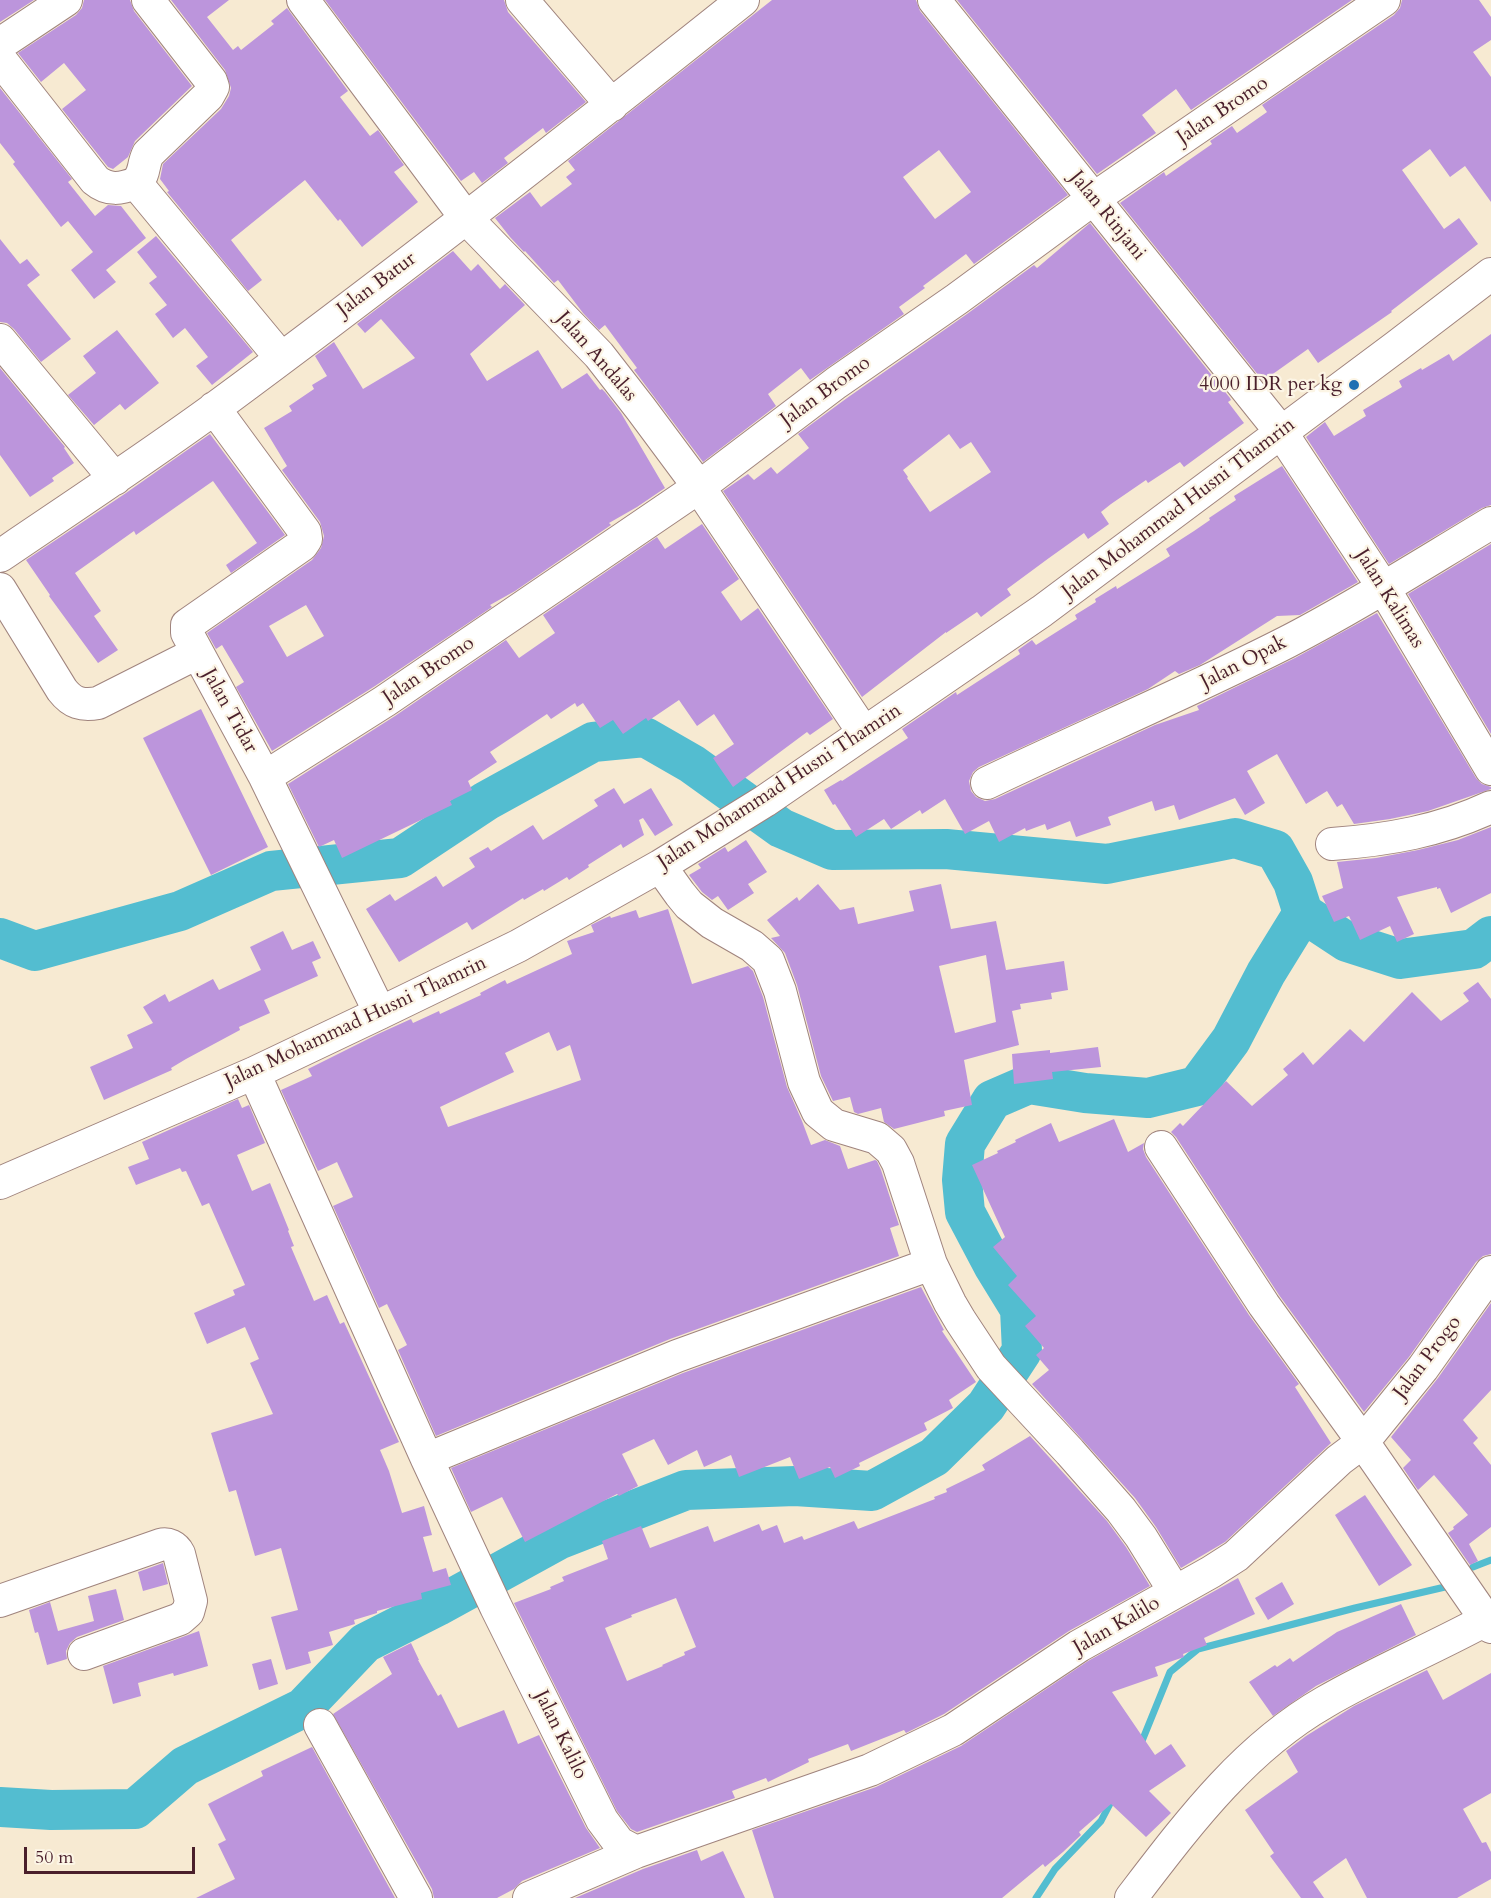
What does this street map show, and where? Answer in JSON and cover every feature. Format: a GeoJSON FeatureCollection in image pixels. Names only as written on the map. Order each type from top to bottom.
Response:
{"type":"FeatureCollection","features":[{"type":"Feature","properties":{"kind":"street"},"geometry":{"type":"LineString","coordinates":[[0,44],[66,0]]}},
{"type":"Feature","properties":{"kind":"street"},"geometry":{"type":"LineString","coordinates":[[0,59],[95,180],[111,188],[121,188],[136,183],[143,174],[148,154],[208,96],[213,87],[211,81],[148,0]]}},
{"type":"Feature","properties":{"kind":"street","name":"Jalan Andalas"},"geometry":{"type":"LineString","coordinates":[[303,0],[466,218],[599,355],[641,409],[699,487],[864,733]]}},
{"type":"Feature","properties":{"kind":"street"},"geometry":{"type":"LineString","coordinates":[[522,0],[612,105]]}},
{"type":"Feature","properties":{"kind":"street","name":"Jalan Batur"},"geometry":{"type":"LineString","coordinates":[[0,556],[115,479],[281,358],[612,105],[743,0]]}},
{"type":"Feature","properties":{"kind":"street","name":"Jalan Rinjani"},"geometry":{"type":"LineString","coordinates":[[934,0],[1281,432]]}},
{"type":"Feature","properties":{"kind":"street","name":"Jalan Bromo"},"geometry":{"type":"LineString","coordinates":[[265,777],[385,701],[699,487],[836,383],[957,299],[1094,199],[1384,0]]}},
{"type":"Feature","properties":{"kind":"street"},"geometry":{"type":"LineString","coordinates":[[136,183],[281,358]]}},
{"type":"Feature","properties":{"kind":"street","name":"Jalan Mohammad Husni Thamrin"},"geometry":{"type":"LineString","coordinates":[[0,1183],[254,1073],[380,1013],[518,946],[660,866],[765,801],[1042,611],[1491,274]]}},
{"type":"Feature","properties":{"kind":"street"},"geometry":{"type":"LineString","coordinates":[[0,340],[115,479]]}},
{"type":"Feature","properties":{"kind":"street"},"geometry":{"type":"LineString","coordinates":[[197,653],[187,633],[187,625],[302,545],[307,535],[214,408]]}},
{"type":"Feature","properties":{"kind":"street","name":"Jalan Kalimas"},"geometry":{"type":"LineString","coordinates":[[1281,432],[1383,587],[1491,769]]}},
{"type":"Feature","properties":{"kind":"street","name":"Jalan Opak"},"geometry":{"type":"LineString","coordinates":[[987,783],[1259,656],[1383,587],[1491,522]]}},
{"type":"Feature","properties":{"kind":"street","name":"Jalan Tidar"},"geometry":{"type":"LineString","coordinates":[[0,589],[62,690],[79,704],[98,704],[197,653],[294,834],[380,1013]]}},
{"type":"Feature","properties":{"kind":"street"},"geometry":{"type":"LineString","coordinates":[[1332,844],[1375,841],[1413,834],[1458,821],[1491,807]]}},
{"type":"Feature","properties":{"kind":"street"},"geometry":{"type":"LineString","coordinates":[[660,866],[689,905],[712,923],[752,946],[768,960],[780,991],[804,1082],[815,1106],[826,1120],[834,1125],[877,1138],[891,1150],[898,1163],[931,1264],[950,1303],[991,1367],[1121,1510],[1141,1537],[1175,1592]]}},
{"type":"Feature","properties":{"kind":"street","name":"Jalan Kalilo"},"geometry":{"type":"LineString","coordinates":[[254,1073],[496,1607],[602,1820],[619,1843],[636,1852]]}},
{"type":"Feature","properties":{"kind":"street"},"geometry":{"type":"LineString","coordinates":[[1131,1898],[1190,1822],[1227,1780],[1287,1727],[1324,1702],[1489,1621],[1264,1305],[1161,1147]]}},
{"type":"Feature","properties":{"kind":"street"},"geometry":{"type":"LineString","coordinates":[[427,1459],[677,1356],[931,1264]]}},
{"type":"Feature","properties":{"kind":"street","name":"Jalan Progo"},"geometry":{"type":"LineString","coordinates":[[1363,1442],[1423,1368],[1491,1272]]}},
{"type":"Feature","properties":{"kind":"street","name":"Jalan Kalilo"},"geometry":{"type":"LineString","coordinates":[[529,1898],[636,1852],[870,1770],[953,1730],[1079,1646],[1236,1556],[1339,1460],[1363,1442]]}},
{"type":"Feature","properties":{"kind":"street"},"geometry":{"type":"LineString","coordinates":[[0,1601],[160,1545],[170,1545],[175,1548],[179,1554],[191,1601],[188,1612],[180,1618],[84,1654]]}},
{"type":"Feature","properties":{"kind":"street"},"geometry":{"type":"LineString","coordinates":[[320,1725],[416,1898]]}},
{"type":"Feature","properties":{"kind":"building"},"geometry":{"type":"Polygon","coordinates":[[[0,0],[34,0],[0,22],[0,0]]]}},
{"type":"Feature","properties":{"kind":"building"},"geometry":{"type":"Polygon","coordinates":[[[84,0],[130,0],[134,11],[192,86],[135,141],[128,157],[113,169],[108,167],[62,109],[86,90],[64,63],[41,82],[18,53],[76,15],[82,8],[84,0]]]}},
{"type":"Feature","properties":{"kind":"building"},"geometry":{"type":"Polygon","coordinates":[[[171,0],[229,0],[207,17],[233,50],[238,46],[241,50],[274,24],[271,21],[287,8],[348,91],[340,97],[370,136],[378,130],[404,165],[394,172],[418,202],[362,247],[305,180],[231,240],[262,280],[248,291],[167,192],[169,191],[160,179],[163,164],[221,109],[231,88],[225,70],[171,0]]]}},
{"type":"Feature","properties":{"kind":"building"},"geometry":{"type":"Polygon","coordinates":[[[325,0],[504,0],[508,12],[586,102],[546,133],[543,128],[504,158],[508,163],[482,183],[474,172],[461,181],[325,0]]]}},
{"type":"Feature","properties":{"kind":"building"},"geometry":{"type":"Polygon","coordinates":[[[772,0],[916,0],[920,11],[1068,195],[974,264],[966,254],[899,307],[904,314],[810,380],[801,368],[768,394],[776,406],[703,462],[634,370],[637,368],[605,325],[599,330],[558,280],[554,283],[495,218],[530,192],[541,207],[572,184],[566,177],[575,170],[568,161],[772,0]],[[939,150],[903,177],[935,219],[971,192],[939,150]]]}},
{"type":"Feature","properties":{"kind":"building"},"geometry":{"type":"Polygon","coordinates":[[[957,0],[1352,0],[1191,110],[1176,89],[1142,115],[1156,133],[1097,174],[957,0]]]}},
{"type":"Feature","properties":{"kind":"building"},"geometry":{"type":"Polygon","coordinates":[[[1402,0],[1479,0],[1491,17],[1491,40],[1473,52],[1491,77],[1491,202],[1465,166],[1450,177],[1430,149],[1402,170],[1444,229],[1459,218],[1478,244],[1392,312],[1318,363],[1308,349],[1263,381],[1120,203],[1164,172],[1166,176],[1212,144],[1210,141],[1232,126],[1237,133],[1267,112],[1262,105],[1394,15],[1400,8],[1402,0]]]}},
{"type":"Feature","properties":{"kind":"building"},"geometry":{"type":"Polygon","coordinates":[[[0,88],[72,179],[68,182],[95,216],[108,205],[121,206],[146,238],[106,270],[116,282],[94,299],[71,270],[93,252],[68,221],[61,227],[13,164],[15,162],[0,143],[0,88]]]}},
{"type":"Feature","properties":{"kind":"building"},"geometry":{"type":"Polygon","coordinates":[[[1090,223],[1230,398],[1228,402],[1244,423],[1184,467],[1180,462],[1148,483],[1146,480],[1111,504],[1101,512],[1109,524],[1088,539],[1084,533],[1007,589],[1011,595],[981,617],[977,612],[946,632],[862,697],[723,491],[748,474],[754,480],[771,467],[777,474],[809,448],[798,434],[1034,265],[1037,268],[1090,223]],[[949,434],[903,470],[930,512],[991,472],[971,442],[960,449],[949,434]]]}},
{"type":"Feature","properties":{"kind":"building"},"geometry":{"type":"Polygon","coordinates":[[[156,236],[253,352],[212,385],[196,366],[208,357],[185,328],[173,338],[155,314],[167,305],[149,283],[157,277],[137,252],[156,236]]]}},
{"type":"Feature","properties":{"kind":"building"},"geometry":{"type":"Polygon","coordinates":[[[0,239],[20,264],[27,259],[40,275],[27,285],[71,339],[41,362],[14,329],[7,323],[0,322],[0,239]]]}},
{"type":"Feature","properties":{"kind":"building"},"geometry":{"type":"Polygon","coordinates":[[[453,251],[471,271],[478,264],[500,289],[505,284],[525,305],[470,354],[487,381],[538,350],[562,389],[587,373],[621,413],[665,488],[609,523],[611,525],[515,591],[490,605],[492,607],[375,686],[272,751],[236,687],[244,682],[222,645],[216,649],[207,633],[312,560],[321,548],[324,536],[320,522],[282,470],[287,466],[264,428],[292,411],[289,406],[314,389],[312,385],[327,376],[315,356],[334,342],[363,389],[415,358],[381,319],[365,333],[357,324],[453,251]],[[306,605],[269,626],[287,657],[324,636],[306,605]]]}},
{"type":"Feature","properties":{"kind":"building"},"geometry":{"type":"Polygon","coordinates":[[[117,330],[159,383],[125,410],[120,404],[94,425],[68,395],[96,373],[83,356],[117,330]]]}},
{"type":"Feature","properties":{"kind":"building"},"geometry":{"type":"Polygon","coordinates":[[[1491,334],[1491,505],[1482,508],[1389,564],[1306,437],[1325,422],[1334,436],[1366,416],[1363,410],[1402,387],[1399,381],[1449,354],[1453,361],[1491,334]]]}},
{"type":"Feature","properties":{"kind":"building"},"geometry":{"type":"Polygon","coordinates":[[[0,368],[65,447],[74,463],[52,478],[54,481],[30,497],[0,455],[0,368]]]}},
{"type":"Feature","properties":{"kind":"building"},"geometry":{"type":"Polygon","coordinates":[[[210,434],[285,535],[231,573],[226,565],[257,543],[213,481],[136,535],[134,531],[75,573],[101,611],[94,616],[118,650],[98,663],[26,560],[210,434]]]}},
{"type":"Feature","properties":{"kind":"building"},"geometry":{"type":"Polygon","coordinates":[[[1282,466],[1358,582],[1300,615],[1277,616],[1200,665],[1179,674],[1175,671],[1148,689],[979,767],[973,772],[969,781],[971,791],[976,797],[985,801],[995,799],[1155,725],[1199,710],[1197,706],[1295,658],[1377,613],[1476,778],[1491,789],[1428,811],[1354,824],[1342,804],[1337,807],[1327,791],[1306,804],[1277,754],[1247,771],[1265,803],[1245,815],[1235,798],[1179,820],[1174,805],[1155,811],[1152,801],[1108,817],[1111,825],[1076,837],[1070,821],[1047,830],[1045,824],[1026,831],[1025,828],[999,842],[989,821],[965,834],[945,799],[922,814],[920,810],[891,829],[884,819],[856,837],[824,790],[842,781],[908,738],[902,729],[956,692],[957,695],[1020,654],[1018,650],[1032,640],[1036,645],[1077,619],[1075,615],[1096,602],[1095,599],[1116,586],[1117,589],[1170,556],[1166,549],[1236,500],[1234,496],[1282,466]]]}},
{"type":"Feature","properties":{"kind":"building"},"geometry":{"type":"Polygon","coordinates":[[[702,524],[739,579],[721,592],[741,621],[758,608],[833,719],[810,735],[807,732],[733,787],[713,758],[734,744],[714,714],[697,726],[679,700],[648,721],[646,718],[623,734],[613,720],[600,728],[583,703],[577,707],[575,703],[551,719],[547,714],[490,752],[497,762],[468,781],[472,790],[450,801],[452,805],[342,858],[334,840],[319,847],[288,784],[395,716],[506,640],[519,658],[555,633],[543,615],[657,537],[665,549],[702,524]]]}},
{"type":"Feature","properties":{"kind":"building"},"geometry":{"type":"Polygon","coordinates":[[[1491,544],[1491,734],[1408,594],[1491,544]]]}},
{"type":"Feature","properties":{"kind":"building"},"geometry":{"type":"Polygon","coordinates":[[[201,709],[268,847],[211,875],[143,738],[201,709]]]}},
{"type":"Feature","properties":{"kind":"building"},"geometry":{"type":"Polygon","coordinates":[[[614,788],[624,804],[651,788],[673,825],[655,836],[643,818],[639,820],[644,835],[623,848],[621,844],[569,880],[567,877],[544,891],[543,889],[524,900],[523,898],[472,930],[467,922],[399,962],[366,909],[390,894],[395,901],[436,876],[443,887],[475,867],[469,858],[488,847],[491,851],[533,825],[543,840],[598,806],[594,800],[614,788]]]}},
{"type":"Feature","properties":{"kind":"building"},"geometry":{"type":"Polygon","coordinates":[[[1491,827],[1491,893],[1451,913],[1440,888],[1437,889],[1437,887],[1397,897],[1414,934],[1397,942],[1390,926],[1360,940],[1349,916],[1334,922],[1322,896],[1343,888],[1337,862],[1418,850],[1458,840],[1491,827]]]}},
{"type":"Feature","properties":{"kind":"building"},"geometry":{"type":"Polygon","coordinates":[[[746,840],[767,872],[748,884],[754,893],[728,910],[718,896],[712,900],[702,892],[689,875],[701,868],[698,864],[725,847],[728,852],[746,840]]]}},
{"type":"Feature","properties":{"kind":"building"},"geometry":{"type":"Polygon","coordinates":[[[818,884],[840,910],[854,907],[858,924],[914,911],[909,891],[941,884],[951,929],[996,921],[1006,970],[1064,961],[1068,990],[1051,993],[1052,999],[1020,1004],[1021,1009],[1012,1011],[1019,1045],[964,1060],[972,1105],[944,1111],[945,1116],[894,1129],[884,1122],[881,1108],[858,1114],[854,1112],[850,1097],[833,1101],[821,1076],[797,985],[785,953],[771,938],[780,936],[767,920],[797,897],[799,901],[818,884]],[[986,955],[939,966],[955,1033],[996,1022],[986,955]]]}},
{"type":"Feature","properties":{"kind":"building"},"geometry":{"type":"Polygon","coordinates":[[[668,909],[692,984],[748,966],[753,971],[763,997],[787,1087],[811,1145],[825,1140],[840,1146],[848,1169],[877,1161],[899,1225],[890,1228],[899,1256],[670,1339],[436,1436],[398,1350],[407,1345],[387,1304],[379,1308],[333,1206],[353,1197],[337,1162],[318,1171],[281,1090],[312,1076],[308,1069],[378,1034],[411,1019],[413,1023],[439,1011],[440,1014],[481,995],[480,993],[505,980],[507,984],[572,954],[567,941],[594,932],[591,925],[603,919],[636,910],[639,918],[668,909]],[[549,1032],[505,1053],[514,1072],[440,1107],[448,1127],[581,1080],[570,1045],[557,1051],[549,1032]]]}},
{"type":"Feature","properties":{"kind":"building"},"geometry":{"type":"Polygon","coordinates":[[[283,931],[292,950],[313,941],[321,958],[312,962],[318,976],[264,1000],[270,1013],[239,1027],[240,1030],[186,1059],[171,1068],[172,1070],[104,1100],[90,1067],[133,1048],[127,1035],[153,1023],[143,1007],[165,994],[169,1002],[213,979],[219,990],[261,970],[250,947],[283,931]]]}},
{"type":"Feature","properties":{"kind":"building"},"geometry":{"type":"Polygon","coordinates":[[[1478,982],[1491,999],[1491,1254],[1483,1256],[1476,1262],[1409,1357],[1364,1412],[1279,1295],[1171,1132],[1180,1123],[1183,1126],[1226,1081],[1252,1106],[1288,1075],[1283,1069],[1303,1052],[1313,1065],[1350,1029],[1364,1042],[1412,992],[1441,1021],[1469,1001],[1463,993],[1478,982]]]}},
{"type":"Feature","properties":{"kind":"building"},"geometry":{"type":"Polygon","coordinates":[[[1098,1047],[1101,1067],[1052,1072],[1053,1079],[1014,1084],[1012,1054],[1050,1050],[1050,1053],[1098,1047]]]}},
{"type":"Feature","properties":{"kind":"building"},"geometry":{"type":"Polygon","coordinates":[[[238,1099],[242,1108],[249,1105],[265,1143],[237,1155],[252,1191],[270,1183],[289,1230],[294,1246],[291,1247],[314,1301],[327,1295],[340,1324],[344,1322],[399,1442],[380,1450],[402,1513],[424,1506],[432,1535],[423,1537],[433,1572],[446,1568],[451,1585],[421,1593],[422,1599],[377,1611],[377,1613],[354,1620],[355,1624],[329,1632],[333,1645],[308,1652],[311,1663],[286,1670],[271,1617],[298,1610],[281,1548],[255,1556],[236,1490],[229,1492],[211,1433],[273,1414],[250,1363],[259,1359],[245,1327],[207,1344],[194,1313],[235,1295],[233,1290],[245,1285],[209,1203],[202,1206],[186,1171],[182,1172],[180,1168],[136,1185],[128,1167],[149,1159],[142,1142],[238,1099]]]}},
{"type":"Feature","properties":{"kind":"building"},"geometry":{"type":"Polygon","coordinates":[[[1114,1119],[1128,1152],[1144,1143],[1143,1149],[1146,1157],[1249,1315],[1299,1384],[1295,1387],[1331,1443],[1225,1542],[1181,1568],[1135,1498],[1032,1384],[1049,1370],[1036,1355],[1044,1348],[1025,1326],[1036,1316],[1008,1285],[1017,1276],[993,1247],[1005,1237],[972,1165],[998,1153],[997,1151],[1016,1142],[1015,1140],[1051,1123],[1059,1142],[1114,1119]]]}},
{"type":"Feature","properties":{"kind":"building"},"geometry":{"type":"Polygon","coordinates":[[[921,1287],[944,1330],[942,1331],[976,1382],[949,1400],[953,1408],[924,1423],[927,1430],[859,1463],[860,1466],[835,1478],[830,1467],[799,1479],[790,1457],[739,1477],[731,1455],[704,1467],[697,1450],[668,1465],[654,1439],[622,1454],[638,1486],[619,1496],[617,1494],[525,1542],[502,1497],[471,1512],[451,1468],[683,1373],[921,1287]]]}},
{"type":"Feature","properties":{"kind":"building"},"geometry":{"type":"Polygon","coordinates":[[[1491,1303],[1491,1390],[1463,1420],[1478,1438],[1473,1443],[1491,1465],[1491,1527],[1469,1544],[1478,1561],[1470,1565],[1448,1533],[1468,1515],[1434,1475],[1418,1490],[1403,1468],[1411,1460],[1391,1437],[1438,1378],[1491,1303]]]}},
{"type":"Feature","properties":{"kind":"building"},"geometry":{"type":"Polygon","coordinates":[[[1030,1436],[1107,1521],[1150,1586],[1069,1631],[944,1714],[906,1733],[904,1730],[851,1751],[848,1744],[808,1759],[809,1762],[768,1782],[766,1778],[732,1791],[735,1798],[637,1832],[631,1829],[617,1811],[514,1603],[551,1589],[550,1587],[564,1581],[562,1577],[608,1559],[602,1541],[641,1526],[650,1548],[708,1526],[714,1542],[759,1524],[762,1531],[777,1525],[784,1543],[802,1536],[804,1540],[854,1521],[858,1529],[935,1499],[934,1497],[947,1492],[946,1489],[985,1470],[982,1465],[1030,1436]],[[676,1598],[631,1615],[632,1617],[605,1628],[627,1681],[663,1666],[696,1647],[676,1598]]]}},
{"type":"Feature","properties":{"kind":"building"},"geometry":{"type":"Polygon","coordinates":[[[1365,1495],[1412,1565],[1379,1586],[1335,1515],[1365,1495]]]}},
{"type":"Feature","properties":{"kind":"building"},"geometry":{"type":"Polygon","coordinates":[[[163,1563],[168,1584],[143,1591],[138,1572],[163,1563]]]}},
{"type":"Feature","properties":{"kind":"building"},"geometry":{"type":"Polygon","coordinates":[[[1238,1578],[1255,1614],[1204,1638],[1207,1645],[1183,1654],[1184,1657],[1155,1667],[1158,1676],[1112,1692],[1155,1755],[1171,1744],[1186,1766],[1149,1791],[1171,1813],[1146,1837],[1111,1804],[1079,1832],[1081,1835],[1063,1852],[1045,1867],[1043,1864],[1002,1898],[774,1898],[752,1830],[876,1787],[961,1746],[1088,1661],[1238,1578]]]}},
{"type":"Feature","properties":{"kind":"building"},"geometry":{"type":"Polygon","coordinates":[[[1282,1582],[1294,1604],[1268,1620],[1255,1598],[1282,1582]]]}},
{"type":"Feature","properties":{"kind":"building"},"geometry":{"type":"Polygon","coordinates":[[[116,1589],[124,1620],[77,1637],[66,1651],[67,1659],[47,1665],[29,1610],[50,1602],[58,1631],[94,1621],[88,1596],[116,1589]]]}},
{"type":"Feature","properties":{"kind":"building"},"geometry":{"type":"Polygon","coordinates":[[[1401,1604],[1416,1635],[1316,1686],[1273,1716],[1249,1682],[1290,1658],[1293,1662],[1337,1632],[1401,1604]]]}},
{"type":"Feature","properties":{"kind":"building"},"geometry":{"type":"Polygon","coordinates":[[[199,1631],[208,1666],[138,1683],[141,1696],[113,1704],[103,1666],[199,1631]]]}},
{"type":"Feature","properties":{"kind":"building"},"geometry":{"type":"Polygon","coordinates":[[[411,1643],[418,1660],[438,1696],[441,1694],[458,1728],[504,1710],[518,1744],[539,1735],[586,1828],[600,1848],[522,1881],[514,1889],[497,1898],[434,1898],[432,1889],[333,1714],[392,1674],[383,1657],[411,1643]]]}},
{"type":"Feature","properties":{"kind":"building"},"geometry":{"type":"Polygon","coordinates":[[[271,1659],[278,1684],[259,1690],[252,1664],[271,1659]]]}},
{"type":"Feature","properties":{"kind":"building"},"geometry":{"type":"Polygon","coordinates":[[[1427,1670],[1443,1700],[1491,1673],[1491,1793],[1463,1809],[1482,1843],[1486,1842],[1491,1852],[1491,1879],[1457,1898],[1367,1898],[1346,1858],[1313,1882],[1324,1898],[1301,1898],[1270,1856],[1274,1853],[1245,1810],[1298,1772],[1286,1751],[1354,1706],[1427,1670]]]}},
{"type":"Feature","properties":{"kind":"building"},"geometry":{"type":"Polygon","coordinates":[[[312,1747],[395,1898],[196,1898],[235,1879],[218,1844],[226,1840],[208,1804],[263,1776],[261,1771],[312,1747]]]}},
{"type":"Feature","properties":{"kind":"building"},"geometry":{"type":"Polygon","coordinates":[[[697,1850],[701,1861],[723,1851],[745,1898],[575,1898],[643,1869],[697,1850]]]}},
{"type":"Feature","properties":{"kind":"waterway"},"geometry":{"type":"LineString","coordinates":[[0,938],[35,951],[180,911],[271,871],[400,858],[486,801],[593,742],[645,737],[692,764],[781,828],[832,850],[946,849],[1107,864],[1235,838],[1275,850],[1293,882],[1303,913],[1347,942],[1400,959],[1474,949],[1491,936]]}},
{"type":"Feature","properties":{"kind":"waterway"},"geometry":{"type":"LineString","coordinates":[[0,1807],[51,1810],[135,1809],[185,1766],[303,1708],[365,1643],[560,1539],[686,1490],[795,1486],[872,1491],[934,1457],[986,1406],[1022,1351],[1020,1309],[965,1212],[962,1180],[965,1144],[992,1100],[1029,1084],[1085,1093],[1148,1098],[1197,1086],[1231,1040],[1266,973],[1303,913]]}},
{"type":"Feature","properties":{"kind":"waterway"},"geometry":{"type":"LineString","coordinates":[[1473,1567],[1491,1560]]}},
{"type":"Feature","properties":{"kind":"waterway"},"geometry":{"type":"LineString","coordinates":[[1140,1746],[1170,1672],[1198,1649],[1445,1587]]}},
{"type":"Feature","properties":{"kind":"waterway"},"geometry":{"type":"LineString","coordinates":[[1036,1898],[1055,1869],[1101,1821],[1113,1798]]}},
{"type":"Feature","properties":{"kind":"place","name":"4000 IDR per kg"},"geometry":{"type":"Point","coordinates":[1354,385]}}]}
